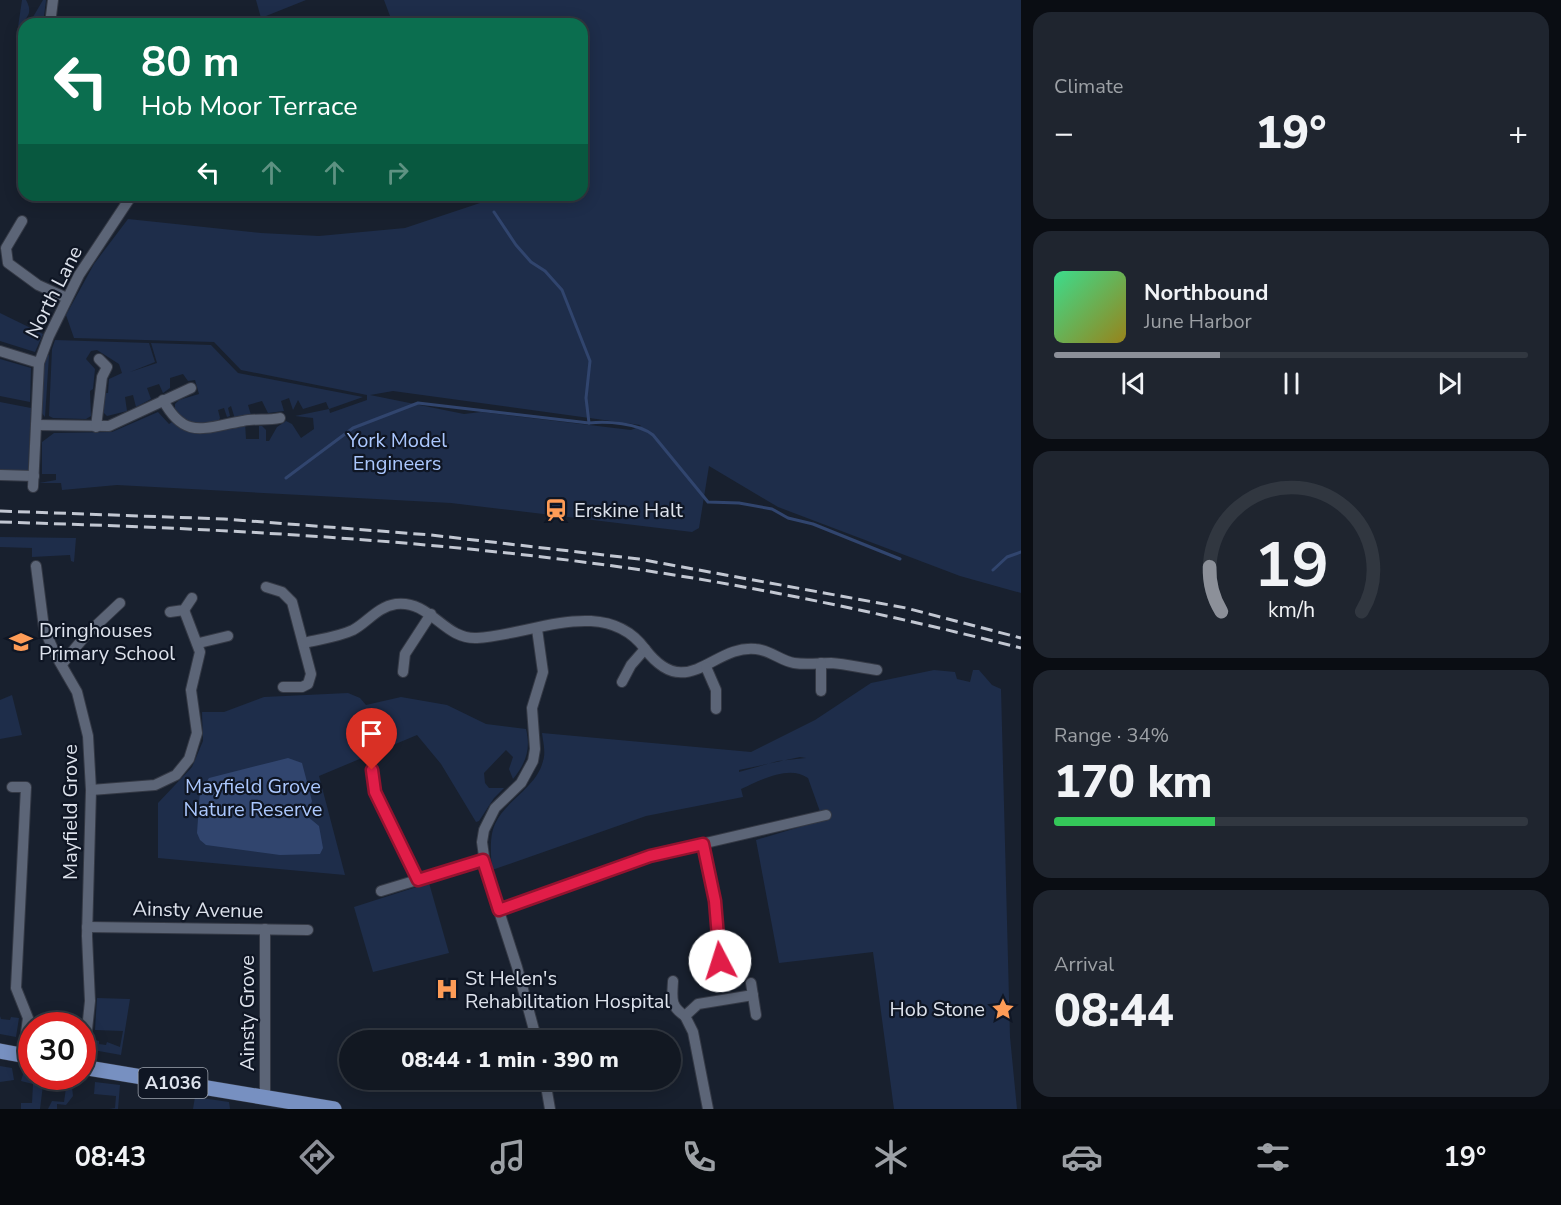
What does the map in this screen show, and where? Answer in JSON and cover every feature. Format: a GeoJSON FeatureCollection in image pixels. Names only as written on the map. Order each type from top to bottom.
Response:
{"type":"FeatureCollection","features":[{"type":"Feature","properties":{"kind":"main road"},"geometry":{"type":"LineString","coordinates":[[0,1051],[18,1055]]}},
{"type":"Feature","properties":{"kind":"main road","name":"A1036"},"geometry":{"type":"LineString","coordinates":[[96,1069],[334,1109]]}},
{"type":"Feature","properties":{"kind":"street"},"geometry":{"type":"LineString","coordinates":[[51,18],[53,0]]}},
{"type":"Feature","properties":{"kind":"street","name":"North Lane"},"geometry":{"type":"LineString","coordinates":[[0,475],[34,482],[39,363],[67,298],[88,260],[128,201]]}},
{"type":"Feature","properties":{"kind":"street"},"geometry":{"type":"LineString","coordinates":[[22,221],[6,248],[8,263],[38,285],[67,298]]}},
{"type":"Feature","properties":{"kind":"street"},"geometry":{"type":"LineString","coordinates":[[0,351],[39,363]]}},
{"type":"Feature","properties":{"kind":"street"},"geometry":{"type":"LineString","coordinates":[[96,427],[102,377],[107,366],[99,359]]}},
{"type":"Feature","properties":{"kind":"street"},"geometry":{"type":"LineString","coordinates":[[36,425],[96,427],[125,421],[183,387]]}},
{"type":"Feature","properties":{"kind":"street"},"geometry":{"type":"LineString","coordinates":[[163,400],[176,420],[190,428],[259,418],[270,420],[280,418]]}},
{"type":"Feature","properties":{"kind":"street","name":"Mayfield Grove"},"geometry":{"type":"LineString","coordinates":[[36,567],[44,628],[55,654],[73,682],[85,717],[91,790],[87,927],[89,1012]]}},
{"type":"Feature","properties":{"kind":"street"},"geometry":{"type":"LineString","coordinates":[[266,587],[282,591],[296,599],[304,643],[310,679],[302,687],[283,687]]}},
{"type":"Feature","properties":{"kind":"street"},"geometry":{"type":"LineString","coordinates":[[170,612],[184,610],[192,598]]}},
{"type":"Feature","properties":{"kind":"street"},"geometry":{"type":"LineString","coordinates":[[62,664],[86,635],[120,603]]}},
{"type":"Feature","properties":{"kind":"street"},"geometry":{"type":"LineString","coordinates":[[304,643],[353,629],[389,606],[408,604],[431,614],[450,631],[466,637],[537,629],[586,620],[607,622],[631,634],[652,658],[671,670],[693,671],[706,667],[724,655],[747,648],[758,649],[794,663],[821,663],[877,670]]}},
{"type":"Feature","properties":{"kind":"street"},"geometry":{"type":"LineString","coordinates":[[91,790],[154,785],[183,767],[194,747],[197,734],[191,690],[199,660],[199,643],[184,610]]}},
{"type":"Feature","properties":{"kind":"street"},"geometry":{"type":"LineString","coordinates":[[403,672],[405,654],[431,614]]}},
{"type":"Feature","properties":{"kind":"street"},"geometry":{"type":"LineString","coordinates":[[534,1030],[483,860],[482,842],[490,817],[502,798],[521,783],[533,761],[535,749],[532,708],[543,672],[537,629]]}},
{"type":"Feature","properties":{"kind":"street"},"geometry":{"type":"LineString","coordinates":[[199,643],[228,636]]}},
{"type":"Feature","properties":{"kind":"street"},"geometry":{"type":"LineString","coordinates":[[622,682],[630,665],[645,649]]}},
{"type":"Feature","properties":{"kind":"street"},"geometry":{"type":"LineString","coordinates":[[821,663],[821,691]]}},
{"type":"Feature","properties":{"kind":"street"},"geometry":{"type":"LineString","coordinates":[[706,667],[716,690],[716,709]]}},
{"type":"Feature","properties":{"kind":"street"},"geometry":{"type":"LineString","coordinates":[[372,770],[375,792],[418,880]]}},
{"type":"Feature","properties":{"kind":"street"},"geometry":{"type":"LineString","coordinates":[[12,787],[26,787],[16,988],[26,1012]]}},
{"type":"Feature","properties":{"kind":"street"},"geometry":{"type":"LineString","coordinates":[[499,910],[650,856],[826,815]]}},
{"type":"Feature","properties":{"kind":"street"},"geometry":{"type":"LineString","coordinates":[[703,844],[715,901],[720,961]]}},
{"type":"Feature","properties":{"kind":"street"},"geometry":{"type":"LineString","coordinates":[[381,891],[483,860]]}},
{"type":"Feature","properties":{"kind":"street","name":"Ainsty Avenue"},"geometry":{"type":"LineString","coordinates":[[87,927],[308,930]]}},
{"type":"Feature","properties":{"kind":"street","name":"Ainsty Grove"},"geometry":{"type":"LineString","coordinates":[[265,929],[265,1097]]}},
{"type":"Feature","properties":{"kind":"street"},"geometry":{"type":"LineString","coordinates":[[672,981],[674,1009],[685,1016],[693,1032],[708,1109]]}},
{"type":"Feature","properties":{"kind":"street"},"geometry":{"type":"LineString","coordinates":[[751,983],[756,1015]]}},
{"type":"Feature","properties":{"kind":"street"},"geometry":{"type":"LineString","coordinates":[[685,1016],[698,1004],[753,995]]}},
{"type":"Feature","properties":{"kind":"street"},"geometry":{"type":"LineString","coordinates":[[547,1090],[550,1109]]}},
{"type":"Feature","properties":{"kind":"green space"},"geometry":{"type":"Polygon","coordinates":[[[22,0],[26,0],[29,12],[26,18],[19,18],[22,0]]]}},
{"type":"Feature","properties":{"kind":"green space"},"geometry":{"type":"Polygon","coordinates":[[[43,0],[46,0],[44,18],[33,17],[43,0]]]}},
{"type":"Feature","properties":{"kind":"green space"},"geometry":{"type":"Polygon","coordinates":[[[256,0],[306,0],[261,18],[256,0]]]}},
{"type":"Feature","properties":{"kind":"green space","name":"York Model Engineers"},"geometry":{"type":"Polygon","coordinates":[[[384,0],[1021,0],[1021,593],[960,576],[778,507],[709,466],[699,528],[692,532],[451,503],[117,485],[62,490],[61,483],[39,483],[56,480],[56,474],[42,474],[42,442],[54,433],[112,432],[158,412],[169,424],[172,422],[178,426],[245,423],[246,439],[259,439],[259,426],[262,426],[266,430],[266,441],[269,441],[277,427],[286,421],[292,424],[301,438],[314,429],[313,418],[295,416],[329,409],[330,413],[367,400],[367,395],[241,370],[214,342],[74,338],[66,315],[94,264],[128,219],[261,233],[319,236],[405,228],[480,203],[479,201],[588,201],[588,18],[391,18],[384,0]],[[393,391],[370,395],[464,414],[481,412],[631,430],[641,426],[393,391]]]}},
{"type":"Feature","properties":{"kind":"green space"},"geometry":{"type":"Polygon","coordinates":[[[0,313],[43,334],[35,352],[0,341],[0,313]]]}},
{"type":"Feature","properties":{"kind":"green space"},"geometry":{"type":"Polygon","coordinates":[[[55,340],[149,343],[155,362],[130,372],[157,363],[151,343],[211,345],[238,373],[363,397],[329,409],[326,402],[303,409],[298,400],[293,410],[289,398],[281,401],[284,411],[268,413],[262,401],[248,405],[251,415],[235,419],[231,406],[228,408],[230,416],[227,417],[224,408],[218,410],[220,418],[218,422],[203,424],[184,421],[175,410],[175,404],[179,400],[199,394],[195,380],[188,381],[183,374],[170,378],[170,388],[163,393],[159,384],[147,388],[151,399],[136,407],[133,395],[125,397],[127,411],[107,416],[102,411],[103,393],[108,393],[109,379],[122,373],[119,364],[97,350],[91,351],[86,359],[95,369],[93,389],[90,391],[91,416],[86,419],[53,418],[49,416],[52,349],[55,340]]]}},
{"type":"Feature","properties":{"kind":"green space"},"geometry":{"type":"Polygon","coordinates":[[[47,355],[49,355],[45,417],[41,412],[43,370],[47,355]]]}},
{"type":"Feature","properties":{"kind":"green space"},"geometry":{"type":"Polygon","coordinates":[[[0,359],[31,368],[30,402],[0,396],[0,359]]]}},
{"type":"Feature","properties":{"kind":"green space"},"geometry":{"type":"Polygon","coordinates":[[[0,402],[31,408],[28,470],[0,470],[0,402]]]}},
{"type":"Feature","properties":{"kind":"green space"},"geometry":{"type":"Polygon","coordinates":[[[0,537],[76,538],[74,562],[71,561],[70,555],[32,557],[32,548],[0,547],[0,537]]]}},
{"type":"Feature","properties":{"kind":"green space"},"geometry":{"type":"Polygon","coordinates":[[[934,670],[955,672],[957,679],[970,682],[973,670],[979,670],[992,685],[1001,689],[1010,1037],[1017,1109],[894,1109],[873,952],[779,963],[756,840],[823,820],[808,778],[800,774],[774,775],[741,789],[743,797],[646,816],[492,870],[493,829],[500,815],[540,770],[544,754],[542,733],[751,752],[815,720],[871,683],[934,670]],[[768,764],[739,770],[739,772],[768,764]]]}},
{"type":"Feature","properties":{"kind":"green space","name":"Mayfield Grove Nature Reserve"},"geometry":{"type":"Polygon","coordinates":[[[348,693],[360,698],[366,705],[401,697],[447,705],[486,724],[526,729],[528,749],[524,761],[513,779],[509,769],[513,757],[506,750],[484,773],[485,783],[489,788],[504,788],[476,822],[441,764],[417,735],[319,776],[345,875],[158,858],[158,803],[192,767],[203,741],[202,712],[224,712],[264,697],[348,693]]]}},
{"type":"Feature","properties":{"kind":"green space"},"geometry":{"type":"Polygon","coordinates":[[[12,695],[22,735],[0,739],[0,700],[12,695]]]}},
{"type":"Feature","properties":{"kind":"green space"},"geometry":{"type":"Polygon","coordinates":[[[429,883],[449,953],[373,972],[354,907],[429,883]]]}},
{"type":"Feature","properties":{"kind":"green space"},"geometry":{"type":"Polygon","coordinates":[[[97,998],[130,999],[121,1055],[96,1051],[96,1040],[99,1041],[99,1044],[106,1045],[107,1042],[120,1047],[123,1031],[96,1030],[97,998]]]}},
{"type":"Feature","properties":{"kind":"green space"},"geometry":{"type":"Polygon","coordinates":[[[0,1016],[1,1019],[10,1020],[11,1017],[18,1018],[16,1037],[0,1034],[0,1016]]]}},
{"type":"Feature","properties":{"kind":"green space"},"geometry":{"type":"Polygon","coordinates":[[[0,1066],[12,1068],[14,1080],[0,1082],[0,1066]]]}},
{"type":"Feature","properties":{"kind":"green space"},"geometry":{"type":"Polygon","coordinates":[[[96,1082],[120,1085],[118,1109],[109,1109],[115,1108],[116,1096],[94,1094],[96,1082]]]}},
{"type":"Feature","properties":{"kind":"green space"},"geometry":{"type":"Polygon","coordinates":[[[33,1090],[42,1090],[40,1109],[21,1109],[21,1103],[32,1103],[33,1090]]]}},
{"type":"Feature","properties":{"kind":"green space"},"geometry":{"type":"Polygon","coordinates":[[[66,1090],[72,1090],[73,1096],[66,1105],[57,1104],[57,1109],[48,1109],[52,1101],[64,1102],[66,1090]]]}},
{"type":"Feature","properties":{"kind":"green space"},"geometry":{"type":"Polygon","coordinates":[[[195,1097],[229,1102],[230,1109],[193,1109],[195,1097]]]}},
{"type":"Feature","properties":{"kind":"shaded area"},"geometry":{"type":"Polygon","coordinates":[[[288,758],[302,763],[312,801],[307,816],[319,826],[323,848],[320,854],[280,855],[206,845],[200,840],[197,833],[200,791],[209,778],[288,758]]]}},
{"type":"Feature","properties":{"kind":"waterway"},"geometry":{"type":"LineString","coordinates":[[494,212],[516,245],[562,290],[590,361],[586,398],[589,423]]}},
{"type":"Feature","properties":{"kind":"waterway"},"geometry":{"type":"LineString","coordinates":[[286,478],[353,428],[418,403],[589,423],[622,424],[639,428],[653,435],[708,502],[739,503],[772,509],[788,518],[813,524],[900,559]]}},
{"type":"Feature","properties":{"kind":"waterway"},"geometry":{"type":"LineString","coordinates":[[993,570],[1007,557],[1021,552]]}},
{"type":"Feature","properties":{"kind":"railway"},"geometry":{"type":"LineString","coordinates":[[0,511],[224,519],[431,535],[639,559],[906,608],[1021,638]]}},
{"type":"Feature","properties":{"kind":"railway"},"geometry":{"type":"LineString","coordinates":[[0,522],[318,536],[556,559],[635,569],[781,594],[1021,648]]}},
{"type":"Feature","properties":{"kind":"place","name":"Erskine Halt"},"geometry":{"type":"Point","coordinates":[556,510]}},
{"type":"Feature","properties":{"kind":"place","name":"Dringhouses Primary School"},"geometry":{"type":"Point","coordinates":[21,642]}},
{"type":"Feature","properties":{"kind":"place","name":"St Helen's Rehabilitation Hospital"},"geometry":{"type":"Point","coordinates":[447,989]}},
{"type":"Feature","properties":{"kind":"place","name":"Hob Stone"},"geometry":{"type":"Point","coordinates":[1003,1009]}},
{"type":"Feature","properties":{"kind":"route"},"geometry":{"type":"LineString","coordinates":[[372,770],[375,792],[396,830],[418,880],[483,860],[499,910],[650,856],[703,844],[715,901],[720,961]]}}]}
